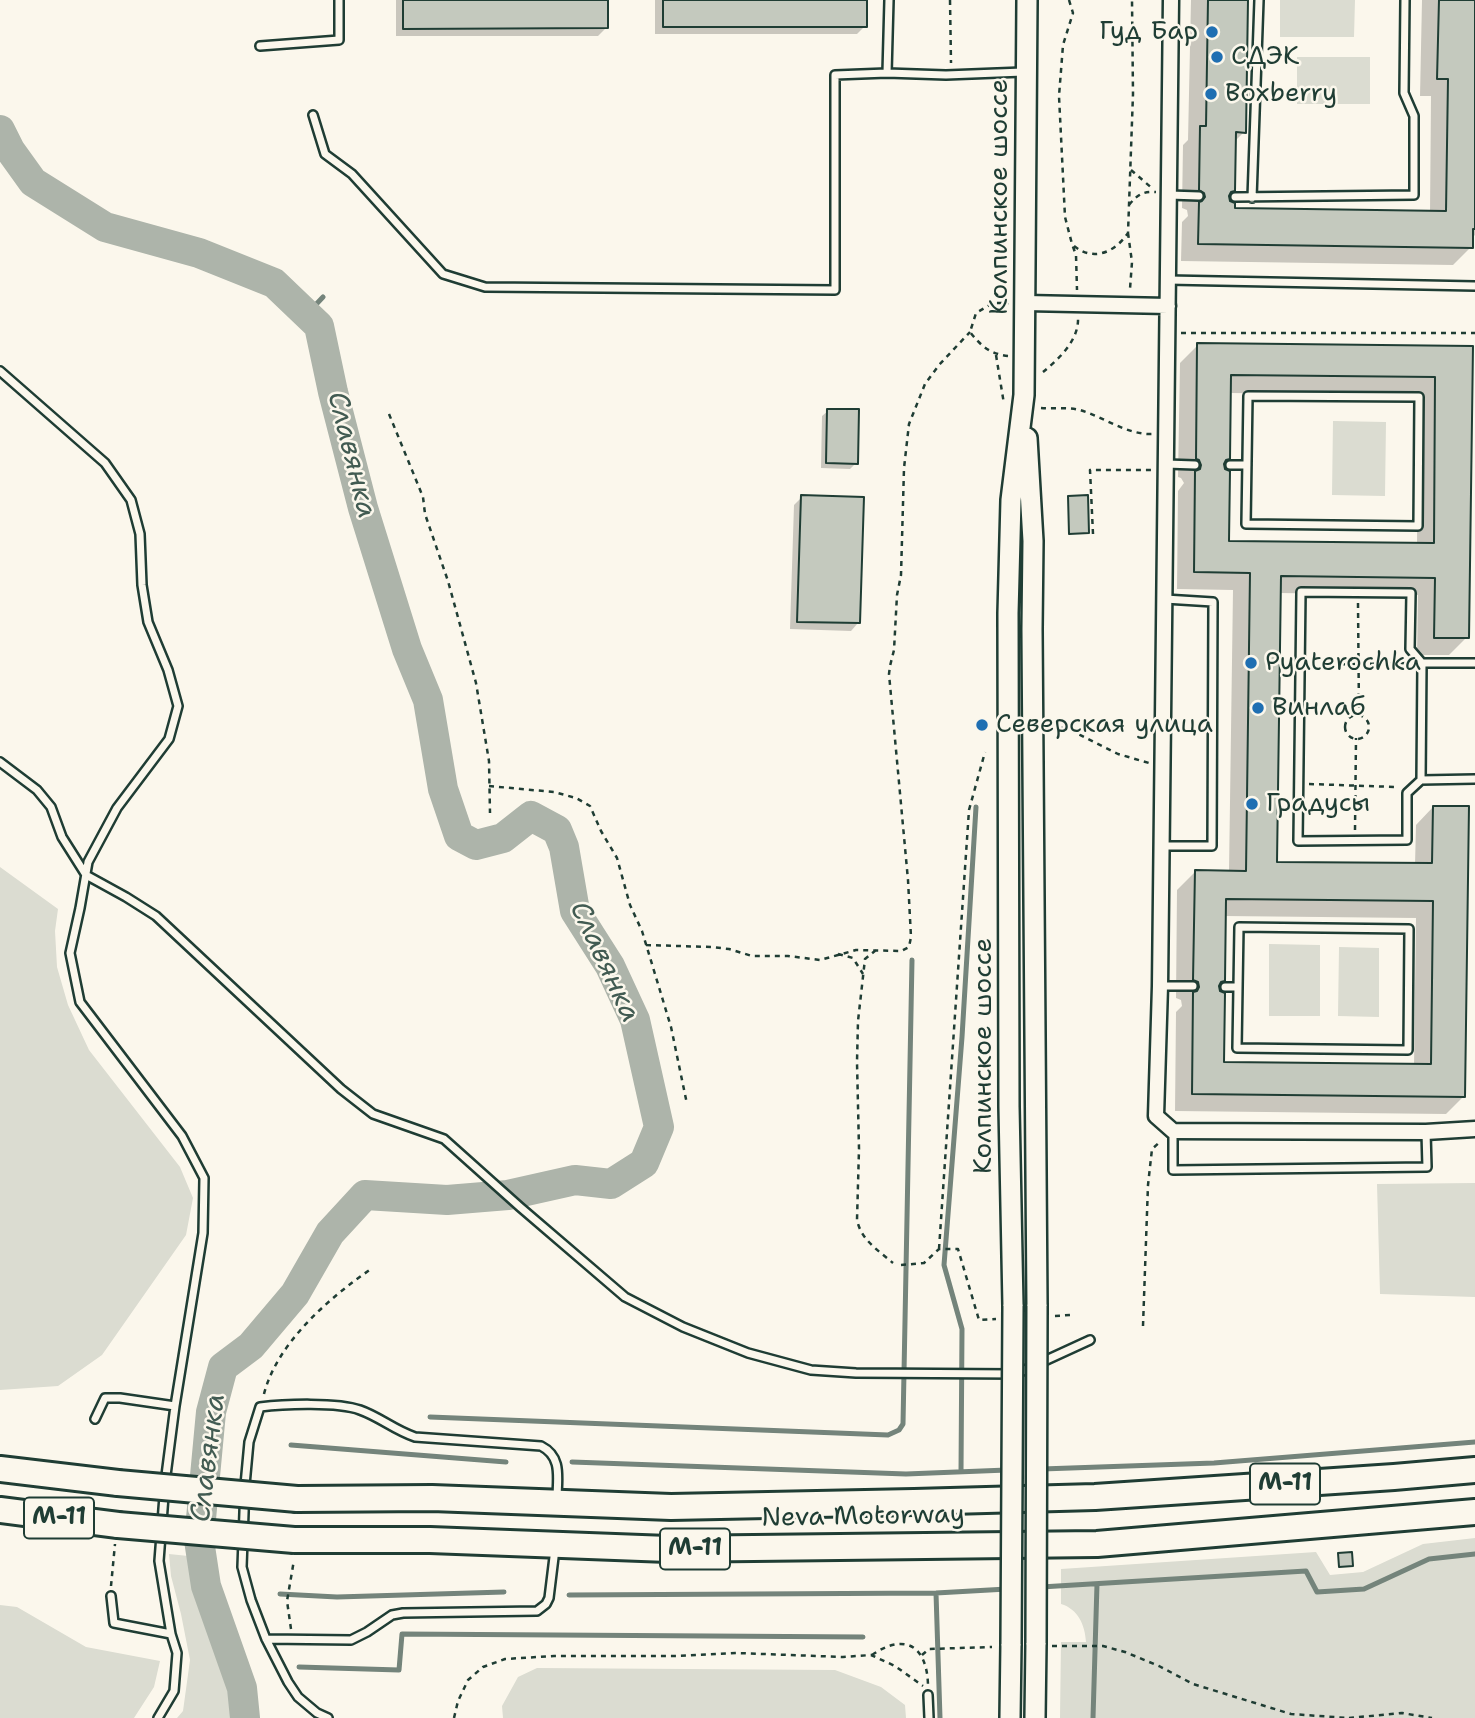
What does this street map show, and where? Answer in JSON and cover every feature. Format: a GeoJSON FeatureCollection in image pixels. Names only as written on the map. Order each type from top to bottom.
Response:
{"type":"FeatureCollection","features":[{"type":"Feature","properties":{"kind":"highway","name":"Neva Motorway"},"geometry":{"type":"LineString","coordinates":[[0,1469],[297,1499],[432,1498],[671,1507],[1095,1497],[1475,1470]]}},
{"type":"Feature","properties":{"kind":"highway","name":"Neva Motorway"},"geometry":{"type":"LineString","coordinates":[[0,1510],[116,1536],[294,1549],[430,1540],[668,1549],[1097,1544],[1475,1512]]}},
{"type":"Feature","properties":{"kind":"main road","name":"Колпинское шоссе"},"geometry":{"type":"LineString","coordinates":[[1027,0],[1025,358],[1031,394],[1037,1306],[1044,1645],[1035,1718]]}},
{"type":"Feature","properties":{"kind":"main road","name":"Колпинское шоссе"},"geometry":{"type":"LineString","coordinates":[[1010,1718],[1003,1645],[1013,1306],[1009,1107],[1008,612],[1011,500],[1031,394]]}},
{"type":"Feature","properties":{"kind":"street"},"geometry":{"type":"LineString","coordinates":[[1171,0],[1160,986],[1156,1116],[1173,1131],[1426,1132],[1475,1129]]}},
{"type":"Feature","properties":{"kind":"street"},"geometry":{"type":"LineString","coordinates":[[1026,303],[1168,306]]}},
{"type":"Feature","properties":{"kind":"lane"},"geometry":{"type":"LineString","coordinates":[[260,46],[339,40],[339,0]]}},
{"type":"Feature","properties":{"kind":"lane"},"geometry":{"type":"LineString","coordinates":[[887,73],[889,0]]}},
{"type":"Feature","properties":{"kind":"lane"},"geometry":{"type":"LineString","coordinates":[[1252,198],[1259,0]]}},
{"type":"Feature","properties":{"kind":"lane"},"geometry":{"type":"LineString","coordinates":[[1235,197],[1414,195],[1414,116],[1404,93],[1405,0]]}},
{"type":"Feature","properties":{"kind":"lane"},"geometry":{"type":"LineString","coordinates":[[313,115],[325,154],[352,174],[443,274],[485,287],[835,290],[835,75],[1027,72]]}},
{"type":"Feature","properties":{"kind":"lane"},"geometry":{"type":"LineString","coordinates":[[1169,195],[1199,196]]}},
{"type":"Feature","properties":{"kind":"lane"},"geometry":{"type":"LineString","coordinates":[[1168,280],[1475,286]]}},
{"type":"Feature","properties":{"kind":"lane"},"geometry":{"type":"LineString","coordinates":[[0,372],[105,463],[131,500],[140,534],[142,584],[148,622],[168,670],[178,706],[169,740],[117,808],[88,862],[70,953],[80,1002],[183,1136],[204,1178],[204,1233],[175,1406],[159,1561],[177,1653],[174,1690],[158,1718]]}},
{"type":"Feature","properties":{"kind":"lane"},"geometry":{"type":"LineString","coordinates":[[1248,396],[1419,397],[1418,526],[1246,524],[1247,465],[1248,396]]}},
{"type":"Feature","properties":{"kind":"lane"},"geometry":{"type":"LineString","coordinates":[[1166,467],[1195,464]]}},
{"type":"Feature","properties":{"kind":"lane"},"geometry":{"type":"LineString","coordinates":[[1230,465],[1247,465]]}},
{"type":"Feature","properties":{"kind":"lane"},"geometry":{"type":"LineString","coordinates":[[1421,780],[1422,663],[1410,649],[1411,593],[1301,592],[1298,841],[1407,840],[1407,793],[1412,788],[1421,780],[1475,779]]}},
{"type":"Feature","properties":{"kind":"lane"},"geometry":{"type":"LineString","coordinates":[[1161,846],[1212,846],[1213,602],[1164,599]]}},
{"type":"Feature","properties":{"kind":"lane"},"geometry":{"type":"LineString","coordinates":[[1422,663],[1475,663]]}},
{"type":"Feature","properties":{"kind":"lane"},"geometry":{"type":"LineString","coordinates":[[0,762],[37,790],[51,807],[62,837],[86,875],[156,916],[341,1089],[373,1114],[444,1139],[625,1297],[683,1327],[748,1353],[811,1370],[856,1373],[1016,1374],[1090,1340]]}},
{"type":"Feature","properties":{"kind":"lane"},"geometry":{"type":"LineString","coordinates":[[1238,927],[1409,929],[1408,1050],[1237,1048],[1238,987],[1238,927]]}},
{"type":"Feature","properties":{"kind":"lane"},"geometry":{"type":"LineString","coordinates":[[1160,986],[1193,986]]}},
{"type":"Feature","properties":{"kind":"lane"},"geometry":{"type":"LineString","coordinates":[[1225,987],[1238,987]]}},
{"type":"Feature","properties":{"kind":"lane"},"geometry":{"type":"LineString","coordinates":[[1173,1131],[1173,1170],[1427,1167],[1426,1132]]}},
{"type":"Feature","properties":{"kind":"lane"},"geometry":{"type":"LineString","coordinates":[[95,1419],[105,1398],[175,1406]]}},
{"type":"Feature","properties":{"kind":"lane"},"geometry":{"type":"LineString","coordinates":[[328,1718],[317,1713],[298,1697],[288,1682],[266,1639],[242,1567],[244,1485],[249,1442],[260,1407],[343,1406],[365,1412],[415,1437],[541,1446],[551,1453],[557,1464],[557,1503]]}},
{"type":"Feature","properties":{"kind":"lane"},"geometry":{"type":"LineString","coordinates":[[266,1639],[351,1640],[392,1615],[403,1613],[537,1611],[549,1598],[556,1545]]}},
{"type":"Feature","properties":{"kind":"lane"},"geometry":{"type":"LineString","coordinates":[[111,1596],[114,1623],[172,1634]]}},
{"type":"Feature","properties":{"kind":"lane"},"geometry":{"type":"LineString","coordinates":[[929,1695],[929,1718]]}},
{"type":"Feature","properties":{"kind":"path"},"geometry":{"type":"LineString","coordinates":[[950,0],[951,75]]}},
{"type":"Feature","properties":{"kind":"path"},"geometry":{"type":"LineString","coordinates":[[1069,0],[1073,13],[1063,45],[1059,96],[1065,217],[1076,254],[1078,325],[1070,345],[1031,394],[1095,415],[1140,435],[1166,434]]}},
{"type":"Feature","properties":{"kind":"path"},"geometry":{"type":"LineString","coordinates":[[1128,305],[1132,262],[1128,233],[1133,94],[1132,0]]}},
{"type":"Feature","properties":{"kind":"path"},"geometry":{"type":"LineString","coordinates":[[1129,205],[1146,191],[1157,192],[1130,169]]}},
{"type":"Feature","properties":{"kind":"path"},"geometry":{"type":"LineString","coordinates":[[1072,244],[1080,251],[1105,253],[1121,244],[1128,233]]}},
{"type":"Feature","properties":{"kind":"path"},"geometry":{"type":"LineString","coordinates":[[646,945],[711,947],[752,956],[788,956],[820,960],[856,950],[904,950],[909,947],[911,937],[889,674],[901,575],[904,468],[909,424],[925,384],[970,332],[976,313],[993,303],[1026,303]]}},
{"type":"Feature","properties":{"kind":"path"},"geometry":{"type":"LineString","coordinates":[[970,332],[982,346],[996,354],[1025,358]]}},
{"type":"Feature","properties":{"kind":"path"},"geometry":{"type":"LineString","coordinates":[[1174,333],[1475,333]]}},
{"type":"Feature","properties":{"kind":"path"},"geometry":{"type":"LineString","coordinates":[[996,354],[1005,405]]}},
{"type":"Feature","properties":{"kind":"path"},"geometry":{"type":"LineString","coordinates":[[389,414],[423,497],[425,514],[448,581],[476,682],[489,761],[490,813]]}},
{"type":"Feature","properties":{"kind":"path"},"geometry":{"type":"LineString","coordinates":[[1093,534],[1090,470],[1166,467]]}},
{"type":"Feature","properties":{"kind":"path"},"geometry":{"type":"LineString","coordinates":[[1357,592],[1359,715]]}},
{"type":"Feature","properties":{"kind":"path"},"geometry":{"type":"LineString","coordinates":[[1300,666],[1422,663]]}},
{"type":"Feature","properties":{"kind":"path"},"geometry":{"type":"LineString","coordinates":[[1354,714],[1364,716],[1370,724],[1368,733],[1360,739],[1356,738],[1350,737],[1345,730],[1346,720],[1354,714]]}},
{"type":"Feature","properties":{"kind":"path"},"geometry":{"type":"LineString","coordinates":[[1049,728],[1066,728],[1118,754],[1162,767]]}},
{"type":"Feature","properties":{"kind":"path"},"geometry":{"type":"LineString","coordinates":[[1354,840],[1356,738]]}},
{"type":"Feature","properties":{"kind":"path"},"geometry":{"type":"LineString","coordinates":[[941,1249],[969,810],[985,752]]}},
{"type":"Feature","properties":{"kind":"path"},"geometry":{"type":"LineString","coordinates":[[1298,784],[1412,788]]}},
{"type":"Feature","properties":{"kind":"path"},"geometry":{"type":"LineString","coordinates":[[489,786],[554,792],[576,798],[590,806],[617,858],[630,905],[642,931],[671,1027],[687,1104]]}},
{"type":"Feature","properties":{"kind":"path"},"geometry":{"type":"LineString","coordinates":[[876,950],[865,959],[858,1021],[858,1220],[859,1227],[871,1245],[894,1263]]}},
{"type":"Feature","properties":{"kind":"path"},"geometry":{"type":"LineString","coordinates":[[836,954],[853,958],[863,974]]}},
{"type":"Feature","properties":{"kind":"path"},"geometry":{"type":"LineString","coordinates":[[1143,1326],[1148,1185],[1152,1149],[1173,1131]]}},
{"type":"Feature","properties":{"kind":"path"},"geometry":{"type":"LineString","coordinates":[[901,1265],[924,1263],[941,1249],[950,1249]]}},
{"type":"Feature","properties":{"kind":"path"},"geometry":{"type":"LineString","coordinates":[[260,1407],[275,1365],[297,1335],[312,1318],[370,1269]]}},
{"type":"Feature","properties":{"kind":"path"},"geometry":{"type":"LineString","coordinates":[[111,1581],[116,1536]]}},
{"type":"Feature","properties":{"kind":"path"},"geometry":{"type":"LineString","coordinates":[[293,1639],[287,1601],[294,1549]]}},
{"type":"Feature","properties":{"kind":"path"},"geometry":{"type":"LineString","coordinates":[[871,1655],[883,1647],[898,1644],[912,1646],[922,1655],[928,1669],[929,1695]]}},
{"type":"Feature","properties":{"kind":"path"},"geometry":{"type":"LineString","coordinates":[[922,1655],[929,1649],[1003,1645]]}},
{"type":"Feature","properties":{"kind":"path"},"geometry":{"type":"LineString","coordinates":[[1044,1645],[1103,1646],[1125,1652],[1194,1684],[1291,1714],[1348,1718],[1402,1713],[1432,1718]]}},
{"type":"Feature","properties":{"kind":"path"},"geometry":{"type":"LineString","coordinates":[[454,1718],[458,1701],[468,1681],[483,1667],[505,1659],[554,1656],[737,1653],[843,1657],[871,1655],[922,1683],[929,1695]]}},
{"type":"Feature","properties":{"kind":"shaded area"},"geometry":{"type":"Polygon","coordinates":[[[1280,0],[1355,0],[1354,37],[1280,37],[1280,0]]]}},
{"type":"Feature","properties":{"kind":"shaded area"},"geometry":{"type":"Polygon","coordinates":[[[1297,57],[1370,57],[1370,104],[1297,104],[1297,57]]]}},
{"type":"Feature","properties":{"kind":"shaded area"},"geometry":{"type":"Polygon","coordinates":[[[1333,421],[1386,422],[1385,496],[1332,495],[1333,421]]]}},
{"type":"Feature","properties":{"kind":"shaded area"},"geometry":{"type":"Polygon","coordinates":[[[0,867],[58,909],[55,931],[57,967],[68,1005],[89,1050],[180,1167],[193,1198],[186,1235],[102,1355],[58,1386],[0,1390],[0,867]]]}},
{"type":"Feature","properties":{"kind":"shaded area"},"geometry":{"type":"Polygon","coordinates":[[[1269,944],[1320,945],[1320,1016],[1269,1016],[1269,944]]]}},
{"type":"Feature","properties":{"kind":"shaded area"},"geometry":{"type":"Polygon","coordinates":[[[1339,947],[1379,948],[1379,1017],[1338,1016],[1339,947]]]}},
{"type":"Feature","properties":{"kind":"shaded area"},"geometry":{"type":"Polygon","coordinates":[[[1475,1183],[1475,1297],[1380,1294],[1377,1184],[1475,1183]]]}},
{"type":"Feature","properties":{"kind":"shaded area"},"geometry":{"type":"Polygon","coordinates":[[[1475,1538],[1475,1718],[1060,1718],[1061,1642],[1086,1642],[1080,1618],[1061,1604],[1061,1569],[1316,1552],[1330,1575],[1363,1572],[1423,1544],[1475,1538]]]}},
{"type":"Feature","properties":{"kind":"shaded area"},"geometry":{"type":"Polygon","coordinates":[[[169,1554],[198,1557],[201,1587],[235,1698],[233,1718],[177,1718],[183,1711],[190,1660],[171,1576],[169,1554]]]}},
{"type":"Feature","properties":{"kind":"shaded area"},"geometry":{"type":"Polygon","coordinates":[[[0,1605],[17,1607],[86,1647],[160,1661],[154,1687],[134,1718],[0,1718],[0,1605]]]}},
{"type":"Feature","properties":{"kind":"shaded area"},"geometry":{"type":"Polygon","coordinates":[[[537,1668],[835,1670],[881,1687],[905,1705],[906,1718],[503,1718],[502,1706],[518,1677],[537,1668]]]}},
{"type":"Feature","properties":{"kind":"building"},"geometry":{"type":"Polygon","coordinates":[[[403,0],[608,0],[608,28],[403,29],[403,0]]]}},
{"type":"Feature","properties":{"kind":"building"},"geometry":{"type":"Polygon","coordinates":[[[663,0],[867,0],[867,27],[663,27],[663,0]]]}},
{"type":"Feature","properties":{"kind":"building"},"geometry":{"type":"Polygon","coordinates":[[[1208,0],[1248,0],[1246,133],[1236,132],[1235,191],[1229,196],[1230,201],[1235,203],[1235,208],[1446,211],[1448,79],[1437,79],[1439,0],[1475,0],[1473,248],[1198,244],[1199,202],[1205,197],[1199,190],[1200,126],[1206,126],[1208,0]]]}},
{"type":"Feature","properties":{"kind":"building"},"geometry":{"type":"Polygon","coordinates":[[[1197,343],[1473,346],[1469,638],[1434,638],[1435,578],[1281,576],[1277,862],[1432,863],[1433,806],[1469,806],[1465,1097],[1192,1094],[1193,992],[1199,987],[1198,982],[1193,980],[1195,870],[1246,871],[1250,573],[1194,572],[1195,471],[1200,469],[1201,465],[1196,459],[1197,343]],[[1231,375],[1230,459],[1224,464],[1225,469],[1230,471],[1229,541],[1434,543],[1435,377],[1231,375]],[[1226,899],[1225,981],[1219,986],[1220,991],[1225,993],[1224,1062],[1431,1064],[1433,901],[1226,899]]]}},
{"type":"Feature","properties":{"kind":"building"},"geometry":{"type":"Polygon","coordinates":[[[827,409],[859,409],[858,464],[826,463],[827,409]]]}},
{"type":"Feature","properties":{"kind":"building"},"geometry":{"type":"Polygon","coordinates":[[[801,495],[864,497],[860,623],[797,622],[801,495]]]}},
{"type":"Feature","properties":{"kind":"building"},"geometry":{"type":"Polygon","coordinates":[[[1088,495],[1089,533],[1069,534],[1068,496],[1088,495]]]}},
{"type":"Feature","properties":{"kind":"building"},"geometry":{"type":"Polygon","coordinates":[[[1352,1552],[1353,1566],[1339,1567],[1338,1553],[1352,1552]]]}},
{"type":"Feature","properties":{"kind":"waterway","name":"Славянка"},"geometry":{"type":"LineString","coordinates":[[0,130],[10,150],[33,182],[105,227],[199,253],[274,283],[319,326],[363,508],[407,649],[428,700],[443,789],[459,836],[476,845],[503,838],[531,816],[557,830],[564,847],[575,911],[610,966],[635,1020],[659,1127],[644,1163],[611,1184],[575,1180],[508,1195],[447,1200],[365,1195],[330,1233],[295,1294],[251,1346],[223,1367],[211,1412],[199,1540],[206,1586],[242,1688],[245,1718]]}},
{"type":"Feature","properties":{"kind":"waterway"},"geometry":{"type":"LineString","coordinates":[[307,314],[323,297]]}},
{"type":"Feature","properties":{"kind":"waterway"},"geometry":{"type":"LineString","coordinates":[[961,1472],[962,1329],[944,1265],[976,807]]}},
{"type":"Feature","properties":{"kind":"waterway"},"geometry":{"type":"LineString","coordinates":[[430,1417],[888,1435],[899,1430],[903,1424],[912,960]]}},
{"type":"Feature","properties":{"kind":"waterway"},"geometry":{"type":"LineString","coordinates":[[1042,1469],[1214,1463],[1475,1442]]}},
{"type":"Feature","properties":{"kind":"waterway"},"geometry":{"type":"LineString","coordinates":[[291,1445],[506,1462]]}},
{"type":"Feature","properties":{"kind":"waterway"},"geometry":{"type":"LineString","coordinates":[[572,1462],[906,1474],[1007,1470]]}},
{"type":"Feature","properties":{"kind":"waterway"},"geometry":{"type":"LineString","coordinates":[[1041,1587],[1306,1571],[1317,1592],[1364,1589],[1429,1559],[1475,1554]]}},
{"type":"Feature","properties":{"kind":"waterway"},"geometry":{"type":"LineString","coordinates":[[1093,1718],[1097,1584]]}},
{"type":"Feature","properties":{"kind":"waterway"},"geometry":{"type":"LineString","coordinates":[[569,1595],[936,1593],[1007,1589]]}},
{"type":"Feature","properties":{"kind":"waterway"},"geometry":{"type":"LineString","coordinates":[[280,1594],[337,1597],[504,1592]]}},
{"type":"Feature","properties":{"kind":"waterway"},"geometry":{"type":"LineString","coordinates":[[936,1593],[940,1718]]}},
{"type":"Feature","properties":{"kind":"waterway"},"geometry":{"type":"LineString","coordinates":[[299,1667],[399,1670],[402,1634],[863,1637]]}},
{"type":"Feature","properties":{"kind":"place","name":"Гуд Бар"},"geometry":{"type":"Point","coordinates":[1212,32]}},
{"type":"Feature","properties":{"kind":"place","name":"СДЭК"},"geometry":{"type":"Point","coordinates":[1217,57]}},
{"type":"Feature","properties":{"kind":"place","name":"Boxberry"},"geometry":{"type":"Point","coordinates":[1211,94]}},
{"type":"Feature","properties":{"kind":"place","name":"Pyaterochka"},"geometry":{"type":"Point","coordinates":[1251,663]}},
{"type":"Feature","properties":{"kind":"place","name":"Винлаб"},"geometry":{"type":"Point","coordinates":[1258,708]}},
{"type":"Feature","properties":{"kind":"place","name":"Северская улица"},"geometry":{"type":"Point","coordinates":[982,725]}},
{"type":"Feature","properties":{"kind":"place","name":"Градусы"},"geometry":{"type":"Point","coordinates":[1252,804]}}]}
